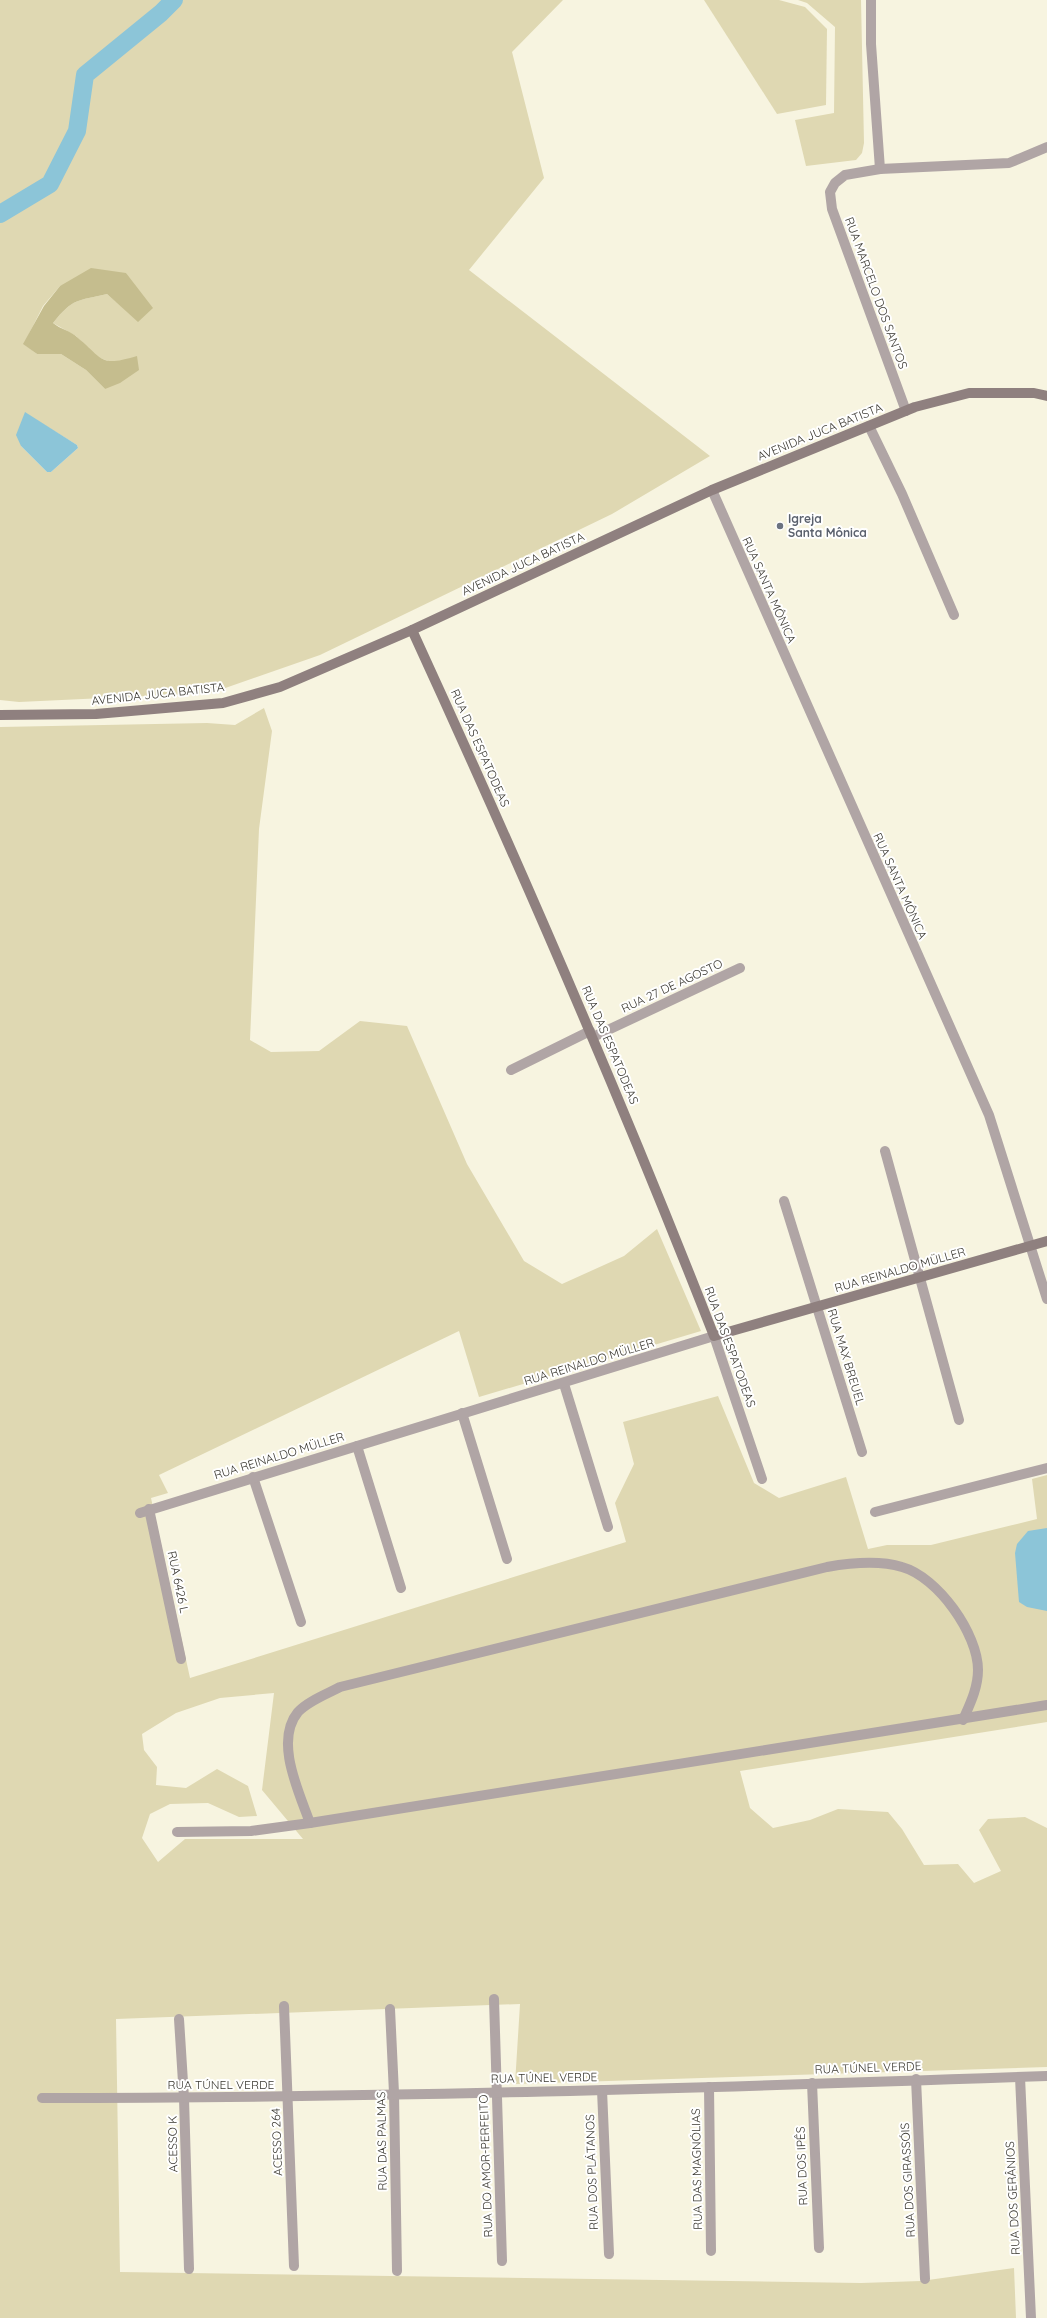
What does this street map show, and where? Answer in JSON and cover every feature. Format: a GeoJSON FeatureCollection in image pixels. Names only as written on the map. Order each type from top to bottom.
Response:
{"type":"FeatureCollection","features":[{"type":"Feature","properties":{"kind":"main road","name":"AVENIDA JUCA BATISTA"},"geometry":{"type":"LineString","coordinates":[[0,715],[96,714],[223,703],[280,687],[412,630],[712,490],[906,411],[968,393],[1034,393],[1047,396]]}},
{"type":"Feature","properties":{"kind":"main road","name":"RUA DAS ESPATODEAS"},"geometry":{"type":"LineString","coordinates":[[412,630],[498,820],[651,1174],[714,1336]]}},
{"type":"Feature","properties":{"kind":"main road","name":"RUA REINALDO MÜLLER"},"geometry":{"type":"LineString","coordinates":[[714,1336],[1047,1241]]}},
{"type":"Feature","properties":{"kind":"street"},"geometry":{"type":"LineString","coordinates":[[871,0],[871,44],[880,169],[1009,163],[1047,147]]}},
{"type":"Feature","properties":{"kind":"street","name":"RUA MARCELO DOS SANTOS"},"geometry":{"type":"LineString","coordinates":[[880,169],[845,175],[835,183],[830,192],[832,210],[906,411]]}},
{"type":"Feature","properties":{"kind":"street"},"geometry":{"type":"LineString","coordinates":[[869,426],[902,494],[954,615]]}},
{"type":"Feature","properties":{"kind":"street","name":"RUA SANTA MÔNICA"},"geometry":{"type":"LineString","coordinates":[[712,490],[989,1115],[1047,1299]]}},
{"type":"Feature","properties":{"kind":"street","name":"RUA 27 DE AGOSTO"},"geometry":{"type":"LineString","coordinates":[[511,1070],[740,968]]}},
{"type":"Feature","properties":{"kind":"street"},"geometry":{"type":"LineString","coordinates":[[885,1151],[959,1420]]}},
{"type":"Feature","properties":{"kind":"street","name":"RUA MAX BREUEL"},"geometry":{"type":"LineString","coordinates":[[784,1201],[862,1452]]}},
{"type":"Feature","properties":{"kind":"street","name":"RUA REINALDO MÜLLER"},"geometry":{"type":"LineString","coordinates":[[144,1511],[462,1413],[564,1384],[714,1336]]}},
{"type":"Feature","properties":{"kind":"street","name":"RUA DAS ESPATODEAS"},"geometry":{"type":"LineString","coordinates":[[714,1336],[762,1479]]}},
{"type":"Feature","properties":{"kind":"street"},"geometry":{"type":"LineString","coordinates":[[564,1384],[608,1527]]}},
{"type":"Feature","properties":{"kind":"street"},"geometry":{"type":"LineString","coordinates":[[462,1413],[507,1559]]}},
{"type":"Feature","properties":{"kind":"street"},"geometry":{"type":"LineString","coordinates":[[357,1446],[401,1588]]}},
{"type":"Feature","properties":{"kind":"street"},"geometry":{"type":"LineString","coordinates":[[875,1512],[1047,1468]]}},
{"type":"Feature","properties":{"kind":"street"},"geometry":{"type":"LineString","coordinates":[[253,1477],[301,1622]]}},
{"type":"Feature","properties":{"kind":"street","name":"RUA 6426 L"},"geometry":{"type":"LineString","coordinates":[[144,1511],[181,1659]]}},
{"type":"Feature","properties":{"kind":"street"},"geometry":{"type":"LineString","coordinates":[[310,1823],[288,1757],[288,1736],[298,1712],[317,1699],[340,1687],[827,1567],[849,1563],[902,1567],[921,1576],[940,1590],[964,1626],[978,1669],[976,1687],[963,1720]]}},
{"type":"Feature","properties":{"kind":"street"},"geometry":{"type":"LineString","coordinates":[[177,1832],[251,1831],[310,1823],[963,1720],[1047,1705]]}},
{"type":"Feature","properties":{"kind":"street","name":"RUA DO AMOR-PERFEITO"},"geometry":{"type":"LineString","coordinates":[[494,1999],[502,2261]]}},
{"type":"Feature","properties":{"kind":"street","name":"RUA DAS PALMAS"},"geometry":{"type":"LineString","coordinates":[[390,2010],[394,2093],[397,2271]]}},
{"type":"Feature","properties":{"kind":"street","name":"ACESSO 264"},"geometry":{"type":"LineString","coordinates":[[285,2011],[294,2266]]}},
{"type":"Feature","properties":{"kind":"street","name":"ACESSO K"},"geometry":{"type":"LineString","coordinates":[[179,2019],[184,2098],[189,2269]]}},
{"type":"Feature","properties":{"kind":"street","name":"RUA TÚNEL VERDE"},"geometry":{"type":"LineString","coordinates":[[42,2098],[288,2098],[394,2093],[497,2093],[1047,2076]]}},
{"type":"Feature","properties":{"kind":"street","name":"RUA DOS GERÂNIOS"},"geometry":{"type":"LineString","coordinates":[[1020,2077],[1031,2318]]}},
{"type":"Feature","properties":{"kind":"street","name":"RUA DOS GIRASSÓIS"},"geometry":{"type":"LineString","coordinates":[[916,2080],[925,2279]]}},
{"type":"Feature","properties":{"kind":"street","name":"RUA DOS IPÊS"},"geometry":{"type":"LineString","coordinates":[[812,2083],[818,2248]]}},
{"type":"Feature","properties":{"kind":"street","name":"RUA DAS MAGNÓLIAS"},"geometry":{"type":"LineString","coordinates":[[709,2087],[711,2251]]}},
{"type":"Feature","properties":{"kind":"street","name":"RUA DOS PLÁTANOS"},"geometry":{"type":"LineString","coordinates":[[602,2090],[609,2254]]}},
{"type":"Feature","properties":{"kind":"shaded area"},"geometry":{"type":"Polygon","coordinates":[[[0,0],[563,0],[512,52],[544,178],[469,270],[710,456],[612,514],[320,655],[211,693],[19,702],[0,700],[0,0]],[[126,273],[60,286],[43,306],[24,344],[37,354],[61,354],[86,370],[105,389],[114,363],[97,357],[76,336],[53,323],[66,309],[76,302],[107,294],[138,321],[126,273]],[[25,413],[21,446],[47,472],[51,472],[78,448],[77,445],[25,413]]]}},
{"type":"Feature","properties":{"kind":"shaded area"},"geometry":{"type":"Polygon","coordinates":[[[704,0],[779,0],[805,7],[827,29],[826,105],[777,114],[704,0]]]}},
{"type":"Feature","properties":{"kind":"shaded area"},"geometry":{"type":"Polygon","coordinates":[[[798,0],[861,0],[864,143],[862,153],[856,160],[806,166],[795,120],[834,113],[835,27],[807,3],[798,0]]]}},
{"type":"Feature","properties":{"kind":"shaded area"},"geometry":{"type":"Polygon","coordinates":[[[91,268],[126,273],[153,308],[138,322],[107,294],[76,302],[66,309],[53,323],[75,335],[103,359],[116,361],[137,356],[139,370],[120,383],[105,389],[86,370],[61,354],[37,354],[23,344],[44,306],[60,286],[91,268]]]}},
{"type":"Feature","properties":{"kind":"shaded area"},"geometry":{"type":"Polygon","coordinates":[[[264,708],[272,731],[259,829],[250,1040],[271,1052],[319,1051],[360,1021],[407,1026],[467,1164],[524,1261],[562,1284],[624,1256],[657,1229],[701,1331],[479,1397],[459,1331],[159,1475],[168,1493],[151,1498],[190,1678],[626,1542],[615,1503],[634,1464],[623,1422],[718,1396],[754,1483],[779,1498],[846,1477],[868,1549],[887,1545],[931,1545],[1037,1519],[1032,1479],[1047,1475],[1047,1722],[740,1771],[750,1808],[773,1828],[810,1820],[838,1809],[888,1812],[902,1829],[924,1865],[958,1864],[974,1883],[1001,1871],[979,1830],[988,1819],[1025,1817],[1047,1828],[1047,2067],[515,2084],[520,2004],[116,2019],[120,2272],[861,2283],[921,2281],[1014,2268],[1016,2318],[0,2318],[0,727],[207,723],[235,725],[264,708]],[[274,1693],[220,1698],[176,1713],[142,1734],[144,1750],[157,1767],[156,1785],[186,1788],[217,1769],[248,1786],[257,1816],[239,1817],[208,1803],[170,1804],[150,1814],[142,1838],[158,1862],[185,1839],[303,1839],[262,1790],[274,1693]]]}},
{"type":"Feature","properties":{"kind":"water"},"geometry":{"type":"Polygon","coordinates":[[[25,412],[77,445],[78,448],[51,472],[47,472],[21,446],[16,435],[25,412]]]}},
{"type":"Feature","properties":{"kind":"water"},"geometry":{"type":"Polygon","coordinates":[[[1047,1528],[1047,1611],[1027,1607],[1019,1602],[1015,1553],[1017,1544],[1028,1531],[1047,1528]]]}},
{"type":"Feature","properties":{"kind":"waterway"},"geometry":{"type":"LineString","coordinates":[[0,214],[50,184],[77,131],[85,75],[161,13],[174,0]]}},
{"type":"Feature","properties":{"kind":"place","name":"Igreja Santa Mônica"},"geometry":{"type":"Point","coordinates":[780,526]}}]}
